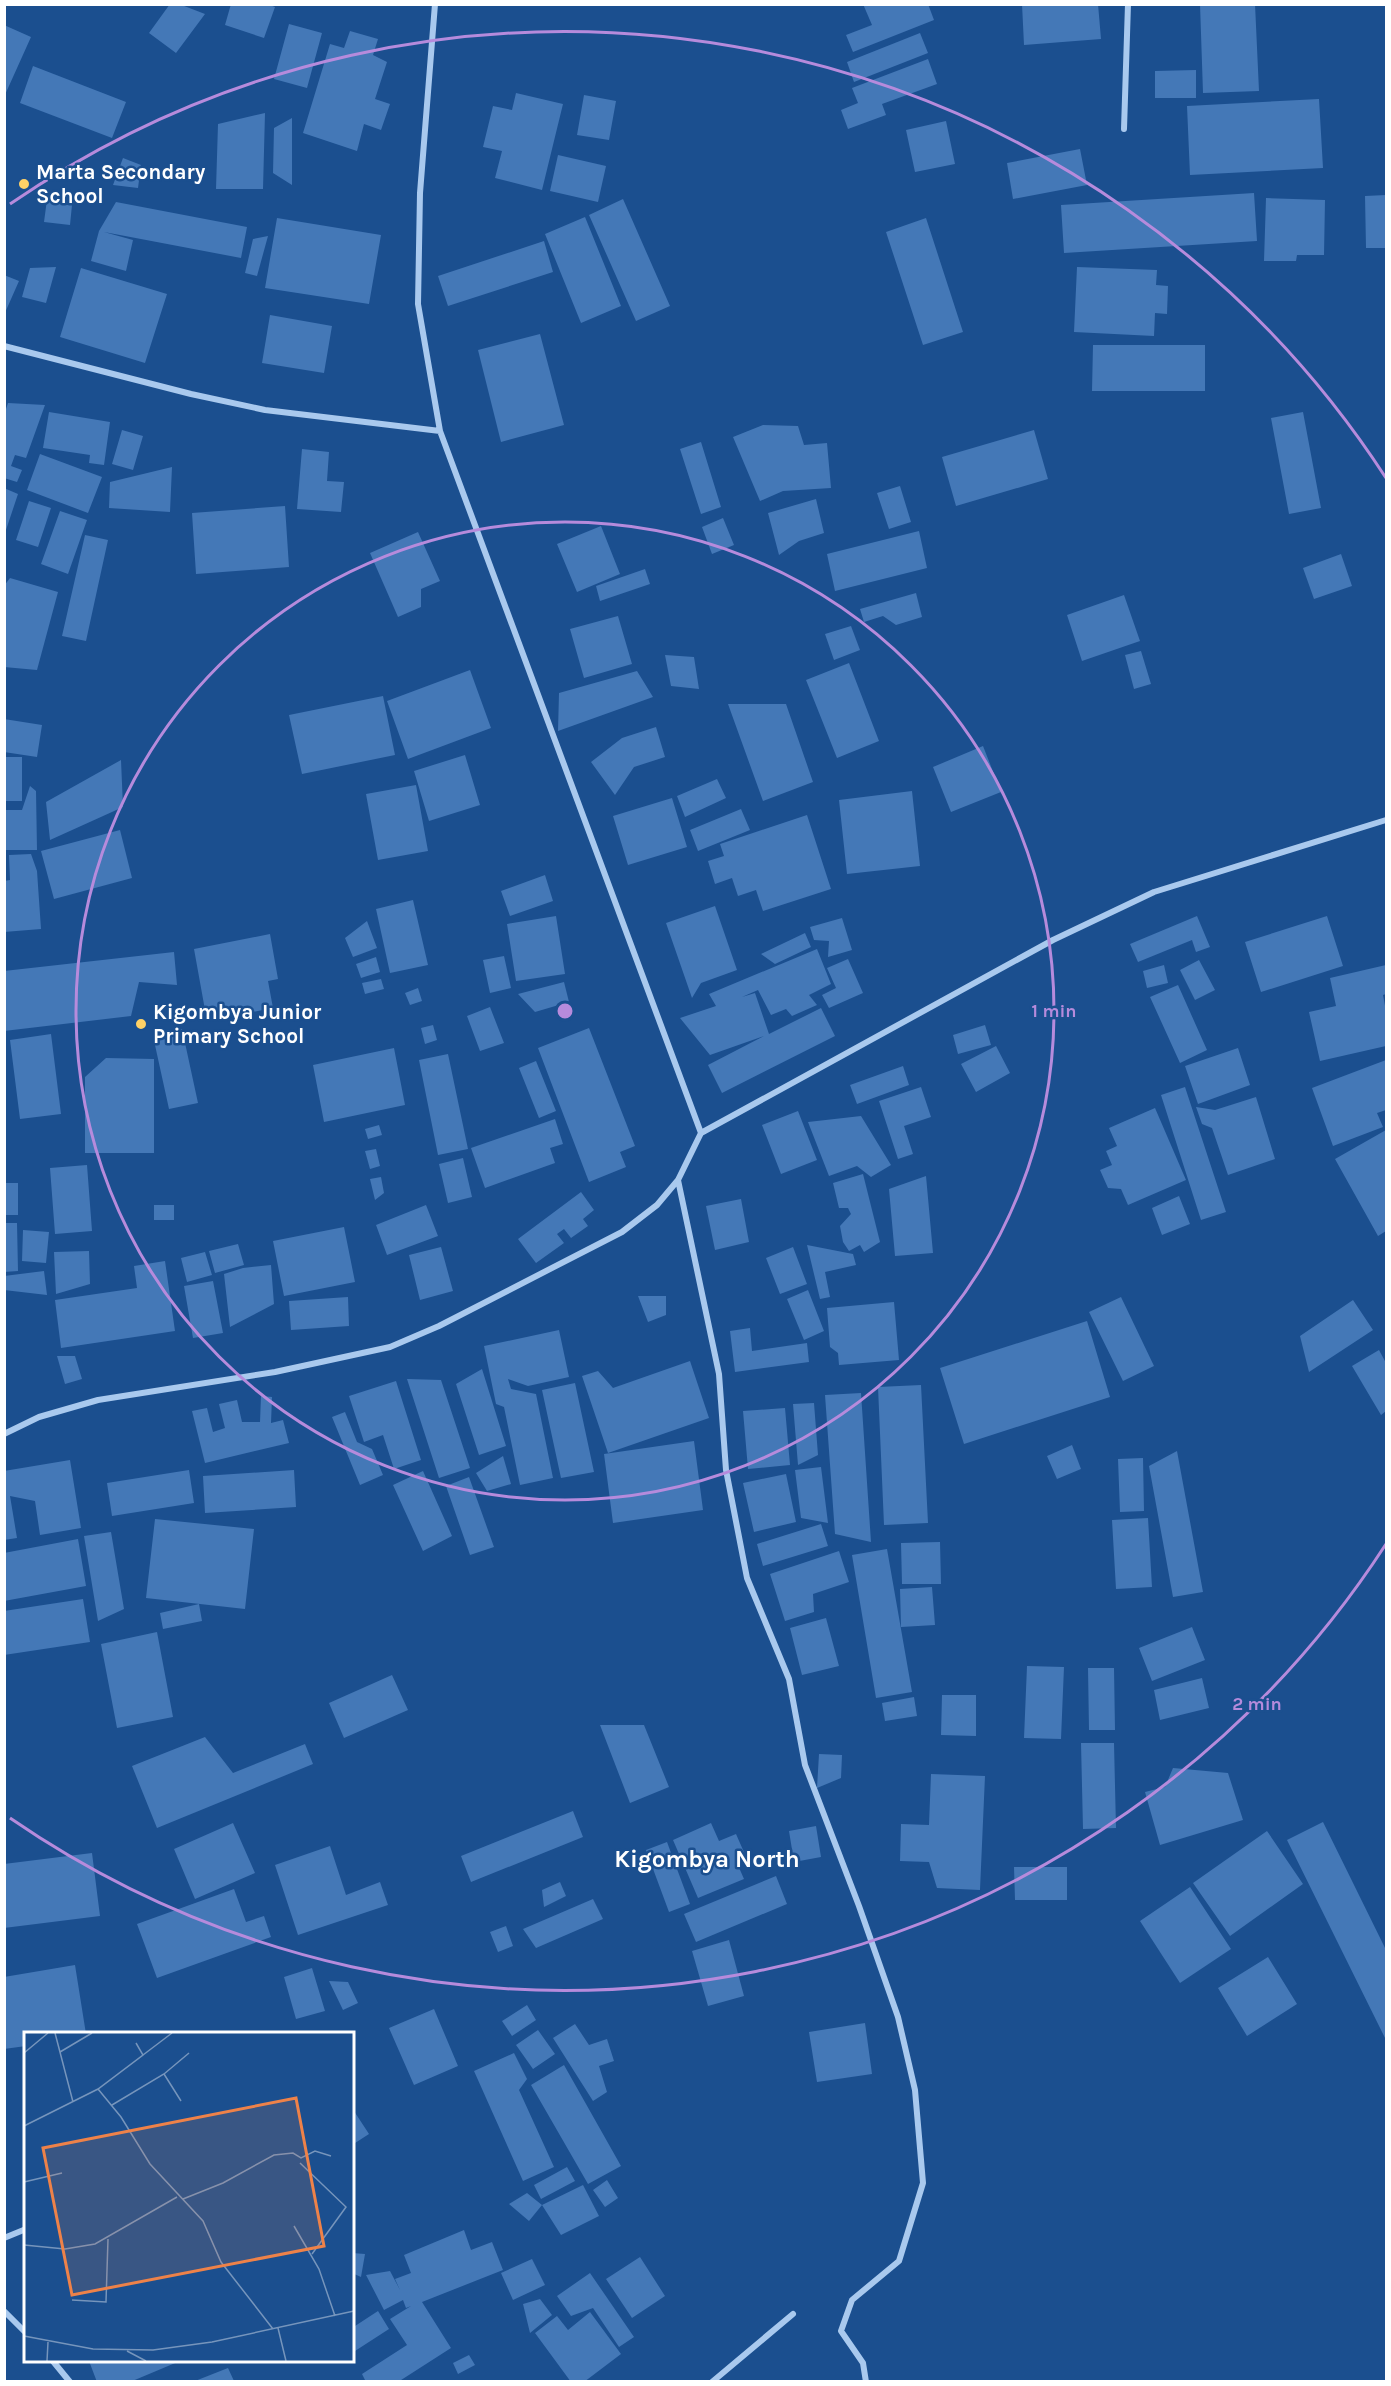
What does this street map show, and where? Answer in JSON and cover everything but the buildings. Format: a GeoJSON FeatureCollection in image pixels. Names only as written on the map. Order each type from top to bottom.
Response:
{"type":"FeatureCollection","features":[{"type":"Feature","properties":{"kind":"street"},"geometry":{"type":"LineString","coordinates":[[435,4],[420,193],[418,304],[441,431],[701,1133]]}},
{"type":"Feature","properties":{"kind":"street"},"geometry":{"type":"LineString","coordinates":[[1124,129],[1128,4]]}},
{"type":"Feature","properties":{"kind":"street"},"geometry":{"type":"LineString","coordinates":[[4,346],[191,394],[265,410],[441,431]]}},
{"type":"Feature","properties":{"kind":"street"},"geometry":{"type":"LineString","coordinates":[[4,1434],[39,1417],[98,1400],[276,1372],[390,1347],[439,1326],[622,1232],[657,1204],[678,1180],[701,1133],[1053,940],[1154,892],[1386,820]]}},
{"type":"Feature","properties":{"kind":"street"},"geometry":{"type":"LineString","coordinates":[[678,1180],[719,1374],[726,1470],[747,1578],[789,1679],[805,1765],[859,1906],[898,2017],[915,2090],[923,2183],[899,2262],[852,2300],[841,2331],[863,2363],[866,2382]]}},
{"type":"Feature","properties":{"kind":"street"},"geometry":{"type":"LineString","coordinates":[[4,2238],[24,2230]]}},
{"type":"Feature","properties":{"kind":"street"},"geometry":{"type":"LineString","coordinates":[[4,2311],[24,2331]]}},
{"type":"Feature","properties":{"kind":"street"},"geometry":{"type":"LineString","coordinates":[[712,2382],[793,2314]]}},
{"type":"Feature","properties":{"kind":"street"},"geometry":{"type":"LineString","coordinates":[[53,2362],[70,2382]]}},
{"type":"Feature","properties":{"kind":"place","name":"Marta Secondary School"},"geometry":{"type":"Point","coordinates":[24,184]}},
{"type":"Feature","properties":{"kind":"place","name":"Kigombya Junior Primary School"},"geometry":{"type":"Point","coordinates":[141,1024]}},
{"type":"Feature","properties":{"kind":"district","name":"Kigombya North"},"geometry":{"type":"Point","coordinates":[707,1859]}}]}
